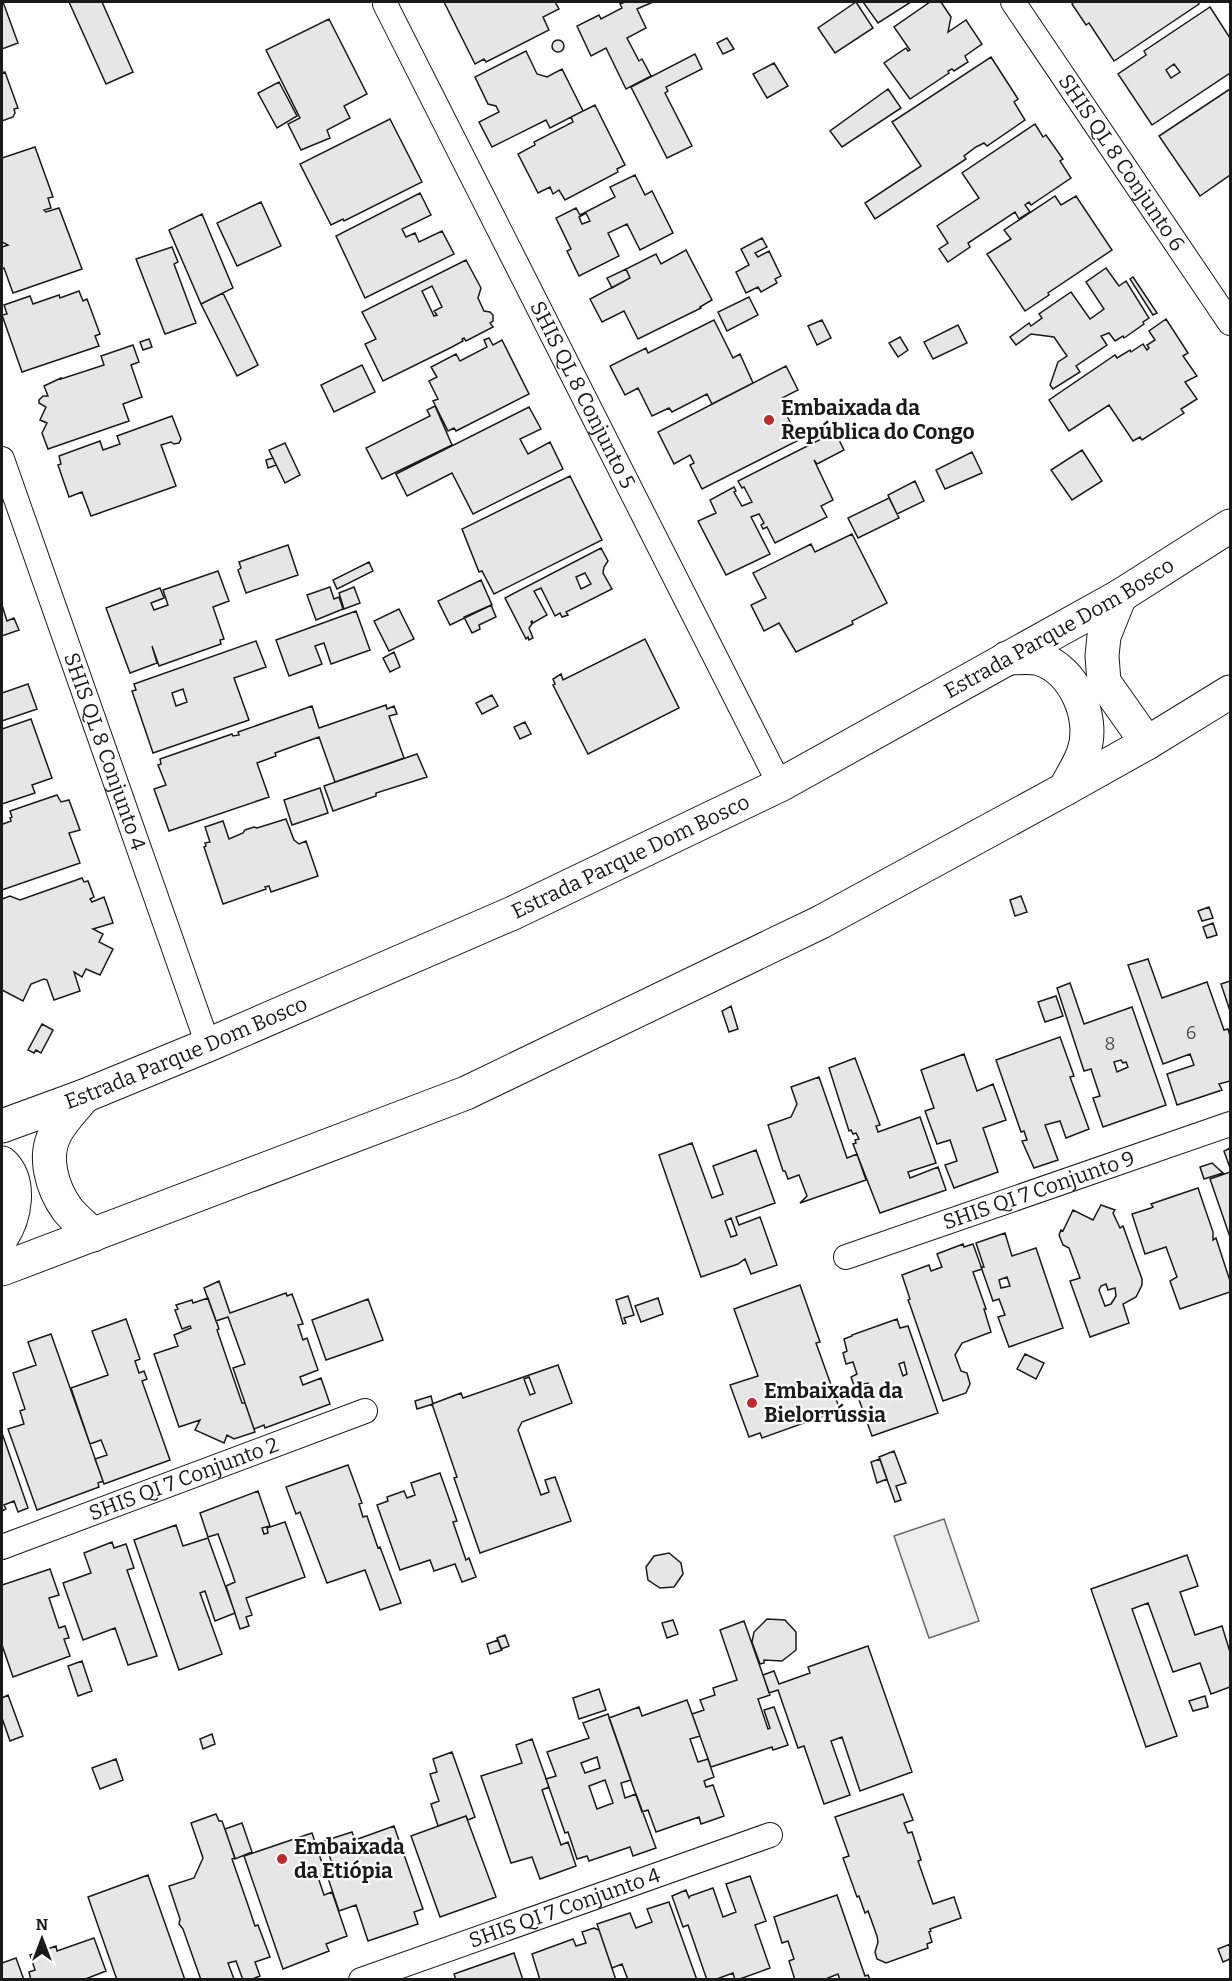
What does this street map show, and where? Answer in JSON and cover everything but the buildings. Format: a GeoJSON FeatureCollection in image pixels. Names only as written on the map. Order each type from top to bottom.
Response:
{"type":"FeatureCollection","features":[{"type":"Feature","properties":{"kind":"main road","name":"Estrada Parque Dom Bosco"},"geometry":{"type":"LineString","coordinates":[[2,1126],[84,1096],[208,1045],[513,913],[780,785],[1120,596],[1230,526]]}},
{"type":"Feature","properties":{"kind":"main road"},"geometry":{"type":"LineString","coordinates":[[1120,596],[1104,636],[1102,656],[1104,682],[1147,742]]}},
{"type":"Feature","properties":{"kind":"main road"},"geometry":{"type":"LineString","coordinates":[[1007,658],[1039,658],[1059,670],[1073,687],[1083,708],[1088,728],[1084,751],[1065,789]]}},
{"type":"Feature","properties":{"kind":"main road"},"geometry":{"type":"LineString","coordinates":[[2,1269],[466,1093],[821,922],[1065,789],[1230,692]]}},
{"type":"Feature","properties":{"kind":"main road"},"geometry":{"type":"LineString","coordinates":[[84,1096],[56,1132],[50,1146],[49,1163],[54,1184],[67,1209],[93,1235]]}},
{"type":"Feature","properties":{"kind":"main road"},"geometry":{"type":"LineString","coordinates":[[2,1163],[13,1185],[15,1209],[2,1238]]}},
{"type":"Feature","properties":{"kind":"street","name":"SHIS QL 8 Conjunto 6"},"geometry":{"type":"LineString","coordinates":[[1013,2],[1230,323]]}},
{"type":"Feature","properties":{"kind":"street","name":"SHIS QL 8 Conjunto 5"},"geometry":{"type":"LineString","coordinates":[[385,4],[780,785]]}},
{"type":"Feature","properties":{"kind":"street","name":"SHIS QL 8 Conjunto 4"},"geometry":{"type":"LineString","coordinates":[[2,459],[208,1045]]}},
{"type":"Feature","properties":{"kind":"street","name":"SHIS QI 7 Conjunto 9"},"geometry":{"type":"LineString","coordinates":[[846,1257],[1230,1124]]}},
{"type":"Feature","properties":{"kind":"street","name":"SHIS QI 7 Conjunto 2"},"geometry":{"type":"LineString","coordinates":[[2,1547],[365,1411]]}},
{"type":"Feature","properties":{"kind":"street","name":"SHIS QI 7 Conjunto 4"},"geometry":{"type":"LineString","coordinates":[[361,1980],[770,1835]]}},
{"type":"Feature","properties":{"kind":"shaded area"},"geometry":{"type":"Polygon","coordinates":[[[944,1519],[979,1621],[929,1638],[894,1536],[944,1519]]]}},
{"type":"Feature","properties":{"kind":"place","name":"Embaixada da República do Congo"},"geometry":{"type":"Point","coordinates":[769,420]}},
{"type":"Feature","properties":{"kind":"place","name":"Embaixada da Bielorrússia"},"geometry":{"type":"Point","coordinates":[752,1403]}},
{"type":"Feature","properties":{"kind":"place","name":"Embaixada da Etiópia"},"geometry":{"type":"Point","coordinates":[282,1859]}}]}
